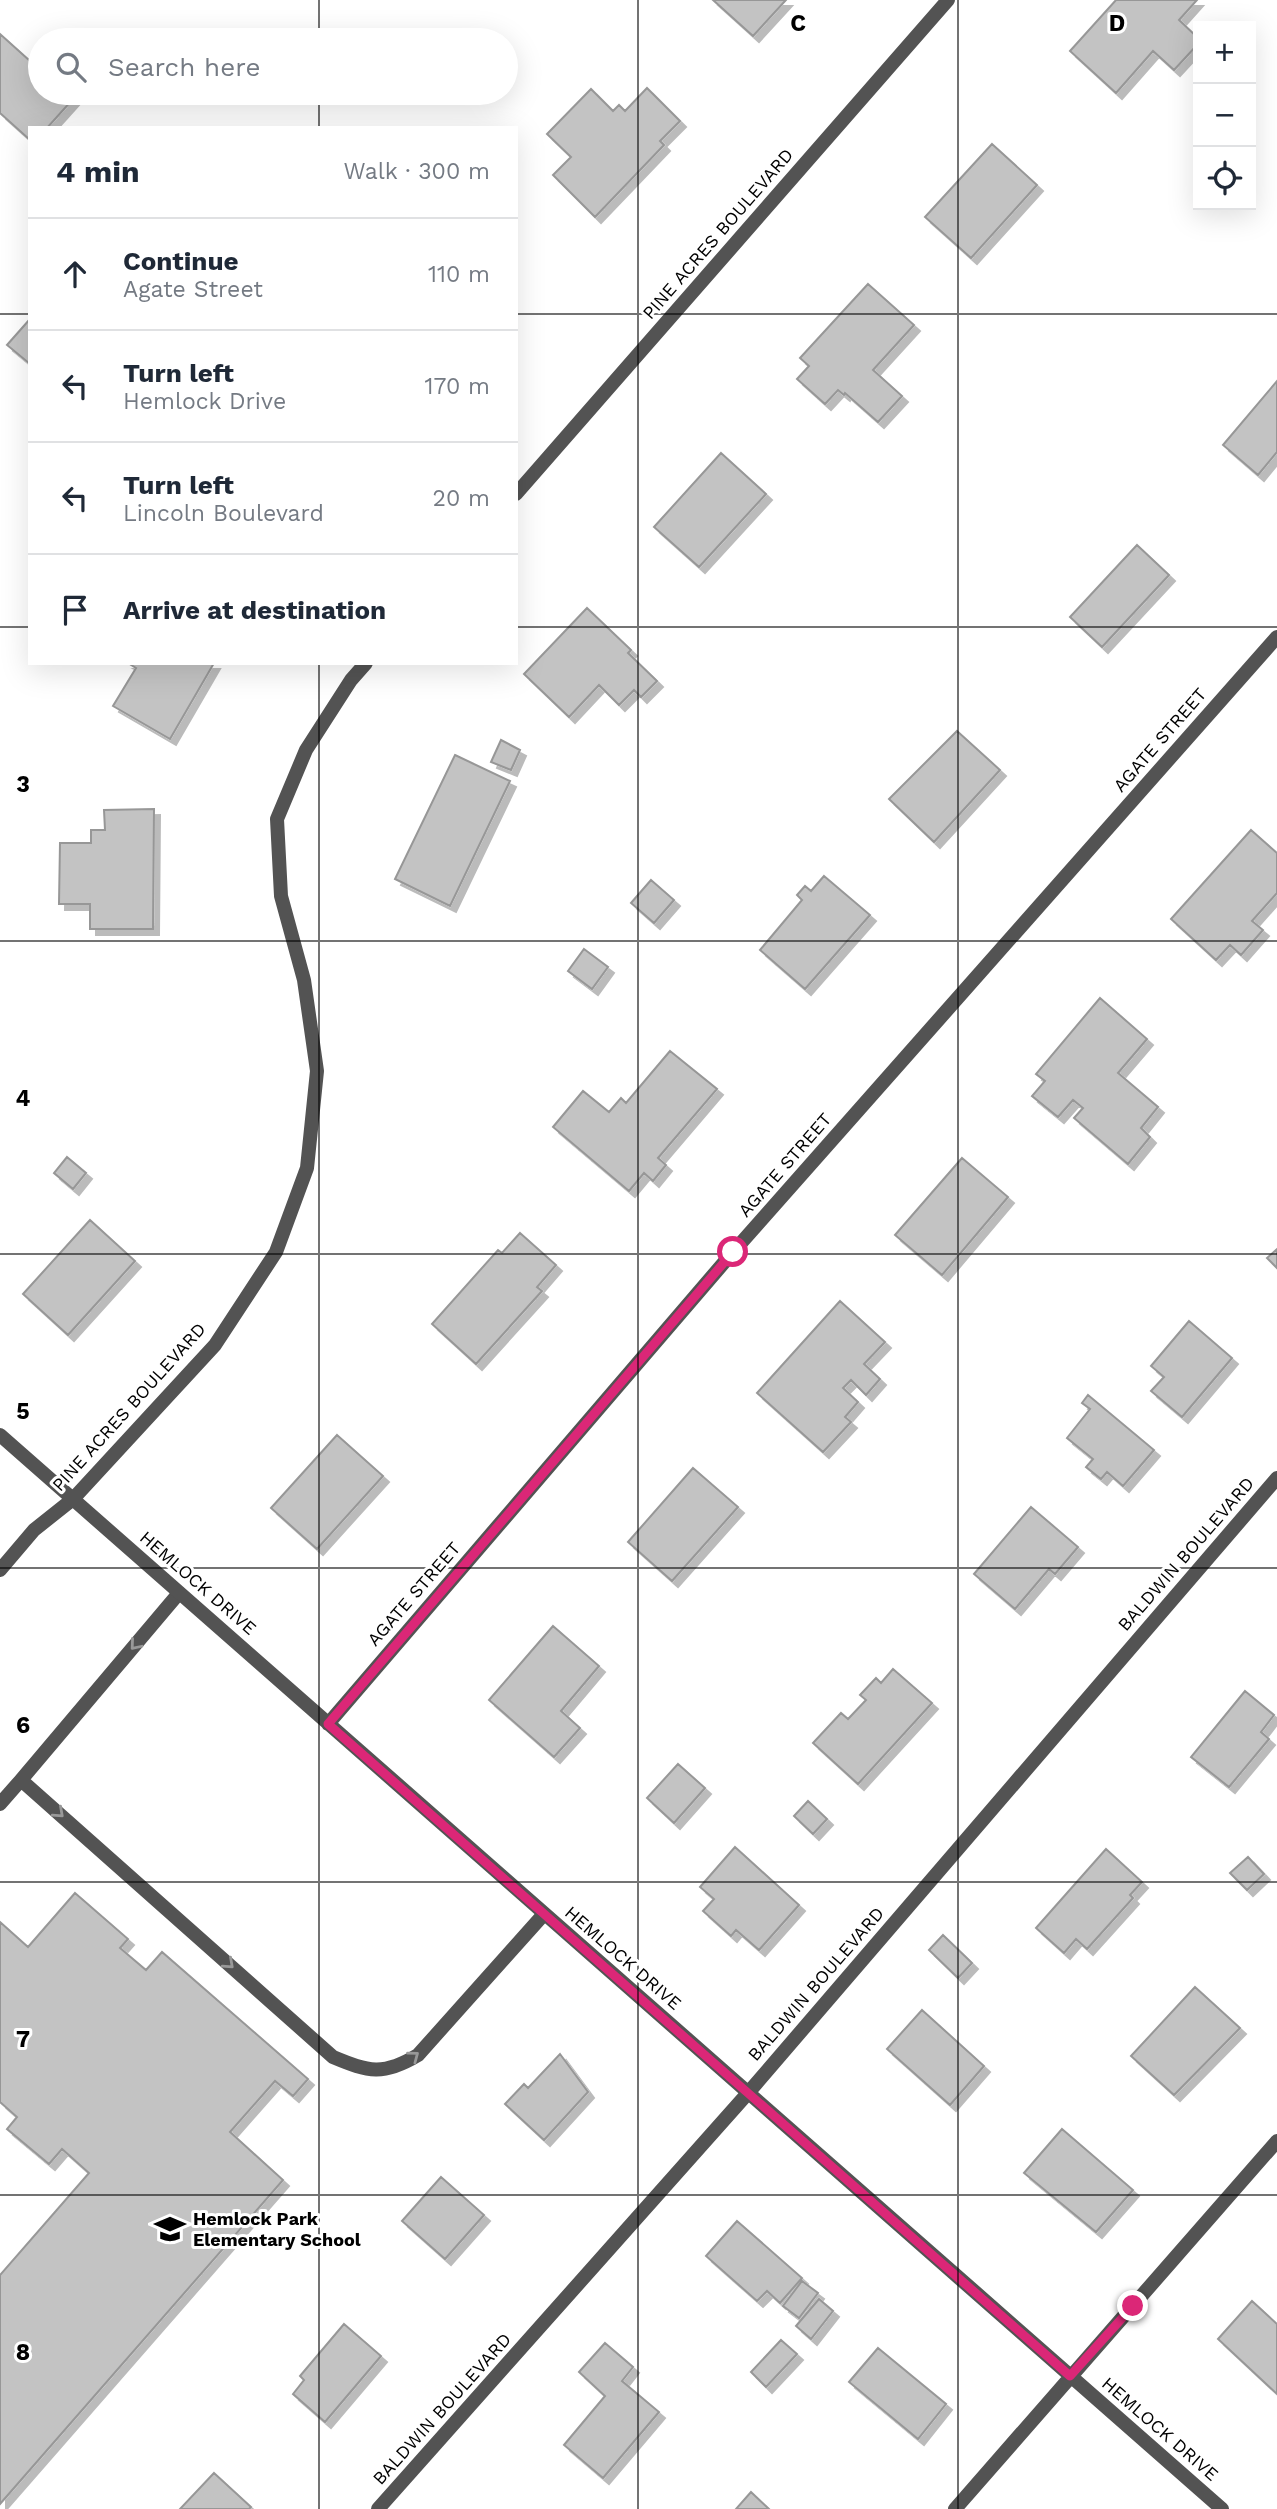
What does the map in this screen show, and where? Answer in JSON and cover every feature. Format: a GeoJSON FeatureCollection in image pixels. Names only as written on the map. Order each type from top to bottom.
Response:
{"type":"FeatureCollection","features":[{"type":"Feature","properties":{"kind":"street","name":"PINE ACRES BOULEVARD"},"geometry":{"type":"LineString","coordinates":[[518,492],[948,0]]}},
{"type":"Feature","properties":{"kind":"street","name":"AGATE STREET"},"geometry":{"type":"LineString","coordinates":[[328,1724],[733,1252],[1277,637]]}},
{"type":"Feature","properties":{"kind":"street","name":"PINE ACRES BOULEVARD"},"geometry":{"type":"LineString","coordinates":[[0,1570],[34,1530],[74,1499],[215,1345],[276,1252],[307,1168],[317,1071],[304,980],[282,896],[276,819],[306,750],[351,680],[364,665]]}},
{"type":"Feature","properties":{"kind":"street","name":"HEMLOCK DRIVE"},"geometry":{"type":"LineString","coordinates":[[0,1435],[1222,2509]]}},
{"type":"Feature","properties":{"kind":"street","name":"BALDWIN BOULEVARD"},"geometry":{"type":"LineString","coordinates":[[378,2509],[748,2093],[1277,1478]]}},
{"type":"Feature","properties":{"kind":"street"},"geometry":{"type":"LineString","coordinates":[[0,1804],[179,1592]]}},
{"type":"Feature","properties":{"kind":"street"},"geometry":{"type":"LineString","coordinates":[[21,1780],[333,2057],[365,2071],[395,2068],[418,2055],[544,1914]]}},
{"type":"Feature","properties":{"kind":"street"},"geometry":{"type":"LineString","coordinates":[[955,2509],[1277,2141]]}},
{"type":"Feature","properties":{"kind":"building"},"geometry":{"type":"Polygon","coordinates":[[[713,0],[786,0],[753,36],[713,0]]]}},
{"type":"Feature","properties":{"kind":"building"},"geometry":{"type":"Polygon","coordinates":[[[1116,0],[1197,0],[1179,20],[1193,33],[1193,49],[1174,70],[1153,51],[1116,93],[1070,51],[1116,0]]]}},
{"type":"Feature","properties":{"kind":"building"},"geometry":{"type":"Polygon","coordinates":[[[0,34],[28,59],[28,105],[68,105],[49,126],[28,126],[28,138],[0,113],[0,34]]]}},
{"type":"Feature","properties":{"kind":"building"},"geometry":{"type":"Polygon","coordinates":[[[647,88],[680,121],[660,141],[664,145],[595,217],[553,175],[571,157],[547,134],[591,89],[613,111],[619,105],[625,111],[647,88]]]}},
{"type":"Feature","properties":{"kind":"building"},"geometry":{"type":"Polygon","coordinates":[[[992,144],[1037,185],[971,258],[925,217],[992,144]]]}},
{"type":"Feature","properties":{"kind":"building"},"geometry":{"type":"Polygon","coordinates":[[[868,284],[914,325],[873,370],[902,396],[878,422],[845,393],[844,395],[838,390],[825,404],[797,379],[809,366],[800,358],[868,284]]]}},
{"type":"Feature","properties":{"kind":"building"},"geometry":{"type":"Polygon","coordinates":[[[28,321],[28,362],[7,345],[28,321]]]}},
{"type":"Feature","properties":{"kind":"building"},"geometry":{"type":"Polygon","coordinates":[[[1277,381],[1277,452],[1258,475],[1223,445],[1277,381]]]}},
{"type":"Feature","properties":{"kind":"building"},"geometry":{"type":"Polygon","coordinates":[[[721,453],[766,494],[699,567],[654,527],[721,453]]]}},
{"type":"Feature","properties":{"kind":"building"},"geometry":{"type":"Polygon","coordinates":[[[1137,545],[1169,575],[1102,647],[1070,617],[1137,545]]]}},
{"type":"Feature","properties":{"kind":"building"},"geometry":{"type":"Polygon","coordinates":[[[587,608],[631,650],[628,653],[657,681],[641,697],[634,690],[619,705],[599,685],[569,717],[524,674],[587,608]]]}},
{"type":"Feature","properties":{"kind":"building"},"geometry":{"type":"Polygon","coordinates":[[[131,665],[213,665],[170,739],[113,706],[136,668],[131,665]]]}},
{"type":"Feature","properties":{"kind":"building"},"geometry":{"type":"Polygon","coordinates":[[[957,731],[1000,770],[934,842],[889,799],[957,731]]]}},
{"type":"Feature","properties":{"kind":"building"},"geometry":{"type":"Polygon","coordinates":[[[501,740],[520,750],[511,770],[491,762],[501,740]]]}},
{"type":"Feature","properties":{"kind":"building"},"geometry":{"type":"Polygon","coordinates":[[[455,755],[510,781],[450,906],[395,879],[455,755]]]}},
{"type":"Feature","properties":{"kind":"building"},"geometry":{"type":"Polygon","coordinates":[[[154,809],[153,929],[90,929],[90,904],[59,904],[60,843],[91,843],[91,830],[105,830],[104,810],[154,809]]]}},
{"type":"Feature","properties":{"kind":"building"},"geometry":{"type":"Polygon","coordinates":[[[1251,830],[1277,853],[1277,893],[1252,921],[1263,930],[1241,955],[1230,945],[1216,960],[1171,919],[1251,830]]]}},
{"type":"Feature","properties":{"kind":"building"},"geometry":{"type":"Polygon","coordinates":[[[824,876],[870,915],[805,989],[760,950],[802,900],[797,895],[805,886],[811,891],[824,876]]]}},
{"type":"Feature","properties":{"kind":"building"},"geometry":{"type":"Polygon","coordinates":[[[651,880],[674,900],[654,923],[631,903],[651,880]]]}},
{"type":"Feature","properties":{"kind":"building"},"geometry":{"type":"Polygon","coordinates":[[[584,949],[608,967],[592,989],[568,971],[584,949]]]}},
{"type":"Feature","properties":{"kind":"building"},"geometry":{"type":"Polygon","coordinates":[[[1100,998],[1147,1039],[1118,1073],[1158,1107],[1141,1128],[1150,1137],[1128,1164],[1074,1118],[1083,1108],[1073,1100],[1058,1117],[1032,1096],[1045,1081],[1036,1074],[1100,998]]]}},
{"type":"Feature","properties":{"kind":"building"},"geometry":{"type":"Polygon","coordinates":[[[670,1051],[717,1089],[658,1158],[666,1165],[653,1181],[644,1173],[629,1191],[553,1127],[583,1091],[609,1112],[621,1098],[626,1103],[670,1051]]]}},
{"type":"Feature","properties":{"kind":"building"},"geometry":{"type":"Polygon","coordinates":[[[67,1157],[86,1173],[73,1189],[54,1173],[67,1157]]]}},
{"type":"Feature","properties":{"kind":"building"},"geometry":{"type":"Polygon","coordinates":[[[962,1158],[1008,1197],[942,1275],[895,1235],[962,1158]]]}},
{"type":"Feature","properties":{"kind":"building"},"geometry":{"type":"Polygon","coordinates":[[[90,1220],[135,1261],[68,1335],[23,1294],[90,1220]]]}},
{"type":"Feature","properties":{"kind":"building"},"geometry":{"type":"Polygon","coordinates":[[[520,1233],[556,1265],[537,1287],[542,1291],[476,1364],[432,1324],[498,1250],[502,1253],[520,1233]]]}},
{"type":"Feature","properties":{"kind":"building"},"geometry":{"type":"Polygon","coordinates":[[[1277,1249],[1277,1268],[1267,1258],[1277,1249]]]}},
{"type":"Feature","properties":{"kind":"building"},"geometry":{"type":"Polygon","coordinates":[[[840,1301],[885,1342],[864,1364],[880,1379],[866,1395],[851,1380],[843,1388],[858,1402],[845,1417],[851,1422],[823,1452],[757,1393],[840,1301]]]}},
{"type":"Feature","properties":{"kind":"building"},"geometry":{"type":"Polygon","coordinates":[[[1189,1321],[1232,1358],[1182,1417],[1151,1391],[1164,1377],[1151,1366],[1189,1321]]]}},
{"type":"Feature","properties":{"kind":"building"},"geometry":{"type":"Polygon","coordinates":[[[1088,1395],[1154,1450],[1123,1486],[1107,1472],[1101,1479],[1086,1467],[1093,1459],[1067,1438],[1090,1409],[1082,1403],[1088,1395]]]}},
{"type":"Feature","properties":{"kind":"building"},"geometry":{"type":"Polygon","coordinates":[[[337,1435],[383,1476],[317,1549],[271,1508],[337,1435]]]}},
{"type":"Feature","properties":{"kind":"building"},"geometry":{"type":"Polygon","coordinates":[[[693,1468],[738,1507],[672,1581],[628,1542],[693,1468]]]}},
{"type":"Feature","properties":{"kind":"building"},"geometry":{"type":"Polygon","coordinates":[[[1031,1507],[1078,1547],[1055,1574],[1049,1569],[1015,1609],[974,1574],[1031,1507]]]}},
{"type":"Feature","properties":{"kind":"building"},"geometry":{"type":"Polygon","coordinates":[[[553,1626],[599,1666],[561,1711],[580,1728],[554,1757],[489,1700],[553,1626]]]}},
{"type":"Feature","properties":{"kind":"building"},"geometry":{"type":"Polygon","coordinates":[[[893,1669],[932,1703],[858,1784],[813,1743],[841,1713],[848,1719],[866,1700],[860,1695],[876,1678],[881,1683],[893,1669]]]}},
{"type":"Feature","properties":{"kind":"building"},"geometry":{"type":"Polygon","coordinates":[[[1245,1691],[1274,1715],[1261,1732],[1269,1739],[1229,1787],[1191,1757],[1245,1691]]]}},
{"type":"Feature","properties":{"kind":"building"},"geometry":{"type":"Polygon","coordinates":[[[678,1764],[705,1788],[674,1823],[647,1798],[678,1764]]]}},
{"type":"Feature","properties":{"kind":"building"},"geometry":{"type":"Polygon","coordinates":[[[808,1801],[827,1819],[813,1834],[794,1816],[808,1801]]]}},
{"type":"Feature","properties":{"kind":"building"},"geometry":{"type":"Polygon","coordinates":[[[735,1847],[799,1905],[759,1950],[736,1930],[731,1936],[703,1911],[714,1899],[700,1887],[735,1847]]]}},
{"type":"Feature","properties":{"kind":"building"},"geometry":{"type":"Polygon","coordinates":[[[1106,1849],[1142,1882],[1130,1895],[1133,1898],[1087,1949],[1076,1939],[1064,1953],[1036,1928],[1106,1849]]]}},
{"type":"Feature","properties":{"kind":"building"},"geometry":{"type":"Polygon","coordinates":[[[1248,1857],[1264,1874],[1247,1890],[1230,1873],[1248,1857]]]}},
{"type":"Feature","properties":{"kind":"building"},"geometry":{"type":"Polygon","coordinates":[[[75,1893],[128,1939],[120,1948],[146,1970],[162,1952],[308,2079],[293,2096],[275,2081],[230,2132],[283,2180],[0,2504],[0,2275],[89,2173],[62,2149],[49,2164],[7,2129],[17,2117],[0,2102],[0,1922],[28,1947],[75,1893]]]}},
{"type":"Feature","properties":{"kind":"building"},"geometry":{"type":"Polygon","coordinates":[[[943,1935],[972,1963],[958,1978],[929,1950],[943,1935]]]}},
{"type":"Feature","properties":{"kind":"building"},"geometry":{"type":"Polygon","coordinates":[[[1195,1987],[1240,2028],[1174,2095],[1131,2056],[1195,1987]]]}},
{"type":"Feature","properties":{"kind":"building"},"geometry":{"type":"Polygon","coordinates":[[[922,2010],[984,2066],[950,2105],[887,2049],[922,2010]]]}},
{"type":"Feature","properties":{"kind":"building"},"geometry":{"type":"Polygon","coordinates":[[[560,2054],[588,2092],[544,2140],[505,2104],[524,2084],[528,2088],[560,2054]]]}},
{"type":"Feature","properties":{"kind":"building"},"geometry":{"type":"Polygon","coordinates":[[[1062,2129],[1133,2190],[1096,2232],[1024,2173],[1062,2129]]]}},
{"type":"Feature","properties":{"kind":"building"},"geometry":{"type":"Polygon","coordinates":[[[441,2177],[484,2215],[445,2259],[402,2221],[441,2177]]]}},
{"type":"Feature","properties":{"kind":"building"},"geometry":{"type":"Polygon","coordinates":[[[737,2221],[802,2278],[780,2303],[767,2291],[757,2301],[706,2256],[737,2221]]]}},
{"type":"Feature","properties":{"kind":"building"},"geometry":{"type":"Polygon","coordinates":[[[802,2281],[818,2293],[799,2318],[783,2306],[802,2281]]]}},
{"type":"Feature","properties":{"kind":"building"},"geometry":{"type":"Polygon","coordinates":[[[819,2299],[833,2311],[811,2339],[796,2326],[819,2299]]]}},
{"type":"Feature","properties":{"kind":"building"},"geometry":{"type":"Polygon","coordinates":[[[1252,2301],[1277,2324],[1277,2394],[1218,2339],[1252,2301]]]}},
{"type":"Feature","properties":{"kind":"building"},"geometry":{"type":"Polygon","coordinates":[[[344,2324],[381,2356],[325,2422],[293,2394],[304,2380],[300,2376],[344,2324]]]}},
{"type":"Feature","properties":{"kind":"building"},"geometry":{"type":"Polygon","coordinates":[[[781,2340],[797,2354],[766,2387],[751,2372],[781,2340]]]}},
{"type":"Feature","properties":{"kind":"building"},"geometry":{"type":"Polygon","coordinates":[[[605,2343],[633,2367],[622,2381],[659,2412],[603,2478],[564,2445],[605,2396],[579,2372],[605,2343]]]}},
{"type":"Feature","properties":{"kind":"building"},"geometry":{"type":"Polygon","coordinates":[[[878,2348],[946,2404],[918,2439],[849,2382],[878,2348]]]}},
{"type":"Feature","properties":{"kind":"building"},"geometry":{"type":"Polygon","coordinates":[[[214,2473],[251,2507],[180,2509],[214,2473]]]}},
{"type":"Feature","properties":{"kind":"building"},"geometry":{"type":"Polygon","coordinates":[[[751,2492],[769,2509],[736,2509],[751,2492]]]}},
{"type":"Feature","properties":{"kind":"place","name":"Hemlock Park Elementary School"},"geometry":{"type":"Point","coordinates":[170,2229]}},
{"type":"Feature","properties":{"kind":"route"},"geometry":{"type":"LineString","coordinates":[[733,1252],[328,1724],[1070,2376],[1133,2306]]}}]}
